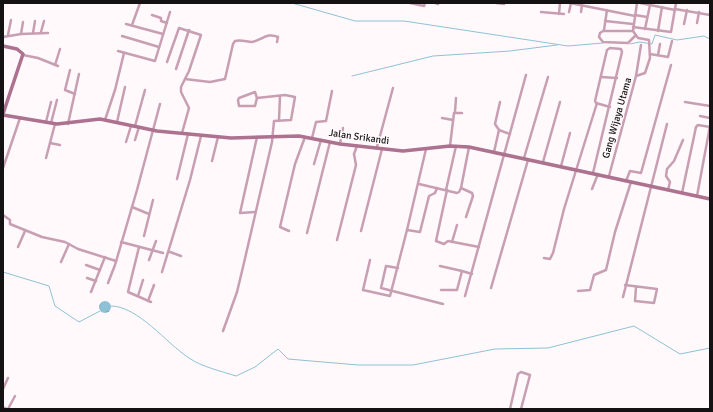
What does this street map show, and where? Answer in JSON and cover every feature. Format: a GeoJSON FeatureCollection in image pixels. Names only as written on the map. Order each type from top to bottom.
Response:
{"type":"FeatureCollection","features":[{"type":"Feature","properties":{"kind":"street"},"geometry":{"type":"LineString","coordinates":[[132,26],[140,3]]}},
{"type":"Feature","properties":{"kind":"street"},"geometry":{"type":"LineString","coordinates":[[410,3],[424,6],[425,3]]}},
{"type":"Feature","properties":{"kind":"street"},"geometry":{"type":"LineString","coordinates":[[496,3],[504,4]]}},
{"type":"Feature","properties":{"kind":"street"},"geometry":{"type":"LineString","coordinates":[[559,14],[560,3]]}},
{"type":"Feature","properties":{"kind":"street"},"geometry":{"type":"LineString","coordinates":[[569,12],[570,3],[647,17]]}},
{"type":"Feature","properties":{"kind":"street"},"geometry":{"type":"LineString","coordinates":[[606,10],[604,30],[600,35],[600,40],[602,42],[628,43],[635,36],[633,26],[637,3]]}},
{"type":"Feature","properties":{"kind":"street"},"geometry":{"type":"LineString","coordinates":[[640,3],[710,15]]}},
{"type":"Feature","properties":{"kind":"street"},"geometry":{"type":"LineString","coordinates":[[605,21],[645,29],[671,32],[676,3]]}},
{"type":"Feature","properties":{"kind":"street"},"geometry":{"type":"LineString","coordinates":[[581,12],[582,5]]}},
{"type":"Feature","properties":{"kind":"street"},"geometry":{"type":"LineString","coordinates":[[645,29],[650,5]]}},
{"type":"Feature","properties":{"kind":"street"},"geometry":{"type":"LineString","coordinates":[[658,31],[662,7]]}},
{"type":"Feature","properties":{"kind":"street"},"geometry":{"type":"LineString","coordinates":[[684,24],[687,10]]}},
{"type":"Feature","properties":{"kind":"street"},"geometry":{"type":"LineString","coordinates":[[118,51],[155,61],[170,12]]}},
{"type":"Feature","properties":{"kind":"street"},"geometry":{"type":"LineString","coordinates":[[541,12],[564,14]]}},
{"type":"Feature","properties":{"kind":"street"},"geometry":{"type":"LineString","coordinates":[[697,23],[699,12]]}},
{"type":"Feature","properties":{"kind":"street"},"geometry":{"type":"LineString","coordinates":[[152,16],[161,18],[161,21],[167,23]]}},
{"type":"Feature","properties":{"kind":"street"},"geometry":{"type":"LineString","coordinates":[[8,36],[11,20]]}},
{"type":"Feature","properties":{"kind":"street"},"geometry":{"type":"LineString","coordinates":[[33,33],[35,21]]}},
{"type":"Feature","properties":{"kind":"street"},"geometry":{"type":"LineString","coordinates":[[42,32],[44,21]]}},
{"type":"Feature","properties":{"kind":"street"},"geometry":{"type":"LineString","coordinates":[[21,34],[23,22]]}},
{"type":"Feature","properties":{"kind":"street"},"geometry":{"type":"LineString","coordinates":[[126,24],[163,34]]}},
{"type":"Feature","properties":{"kind":"street"},"geometry":{"type":"LineString","coordinates":[[167,62],[179,28],[200,34],[201,37],[180,90],[189,106],[189,111],[182,134]]}},
{"type":"Feature","properties":{"kind":"street"},"geometry":{"type":"LineString","coordinates":[[176,69],[189,30]]}},
{"type":"Feature","properties":{"kind":"street"},"geometry":{"type":"LineString","coordinates":[[604,30],[633,31]]}},
{"type":"Feature","properties":{"kind":"street"},"geometry":{"type":"LineString","coordinates":[[3,37],[42,32],[48,33]]}},
{"type":"Feature","properties":{"kind":"street"},"geometry":{"type":"LineString","coordinates":[[185,79],[205,82],[225,79],[233,44],[236,41],[251,42],[264,36],[273,35],[278,37],[277,42]]}},
{"type":"Feature","properties":{"kind":"street"},"geometry":{"type":"LineString","coordinates":[[122,36],[159,47]]}},
{"type":"Feature","properties":{"kind":"street","name":"Gang Wijaya Utama"},"geometry":{"type":"LineString","coordinates":[[609,176],[636,76],[646,71],[650,54],[649,40],[635,36]]}},
{"type":"Feature","properties":{"kind":"street"},"geometry":{"type":"LineString","coordinates":[[650,54],[668,57],[672,41]]}},
{"type":"Feature","properties":{"kind":"street"},"geometry":{"type":"LineString","coordinates":[[658,55],[660,44]]}},
{"type":"Feature","properties":{"kind":"street"},"geometry":{"type":"LineString","coordinates":[[3,46],[20,50],[22,55],[3,114]]}},
{"type":"Feature","properties":{"kind":"street"},"geometry":{"type":"LineString","coordinates":[[636,76],[641,46]]}},
{"type":"Feature","properties":{"kind":"street"},"geometry":{"type":"LineString","coordinates":[[22,55],[38,58],[57,65],[60,49]]}},
{"type":"Feature","properties":{"kind":"street"},"geometry":{"type":"LineString","coordinates":[[544,258],[550,259],[552,257],[597,104],[595,101],[608,49],[622,50],[617,78],[593,173]]}},
{"type":"Feature","properties":{"kind":"street"},"geometry":{"type":"LineString","coordinates":[[105,120],[115,90],[124,53]]}},
{"type":"Feature","properties":{"kind":"street"},"geometry":{"type":"LineString","coordinates":[[626,181],[630,171],[641,173],[671,65]]}},
{"type":"Feature","properties":{"kind":"street"},"geometry":{"type":"LineString","coordinates":[[70,70],[64,90],[74,94]]}},
{"type":"Feature","properties":{"kind":"street"},"geometry":{"type":"LineString","coordinates":[[68,124],[79,74]]}},
{"type":"Feature","properties":{"kind":"street"},"geometry":{"type":"LineString","coordinates":[[466,296],[526,75]]}},
{"type":"Feature","properties":{"kind":"street"},"geometry":{"type":"LineString","coordinates":[[601,76],[617,78]]}},
{"type":"Feature","properties":{"kind":"street"},"geometry":{"type":"LineString","coordinates":[[491,288],[548,77]]}},
{"type":"Feature","properties":{"kind":"street"},"geometry":{"type":"LineString","coordinates":[[117,122],[126,87]]}},
{"type":"Feature","properties":{"kind":"street"},"geometry":{"type":"LineString","coordinates":[[377,147],[384,126],[393,88]]}},
{"type":"Feature","properties":{"kind":"street"},"geometry":{"type":"LineString","coordinates":[[134,140],[135,126],[145,90]]}},
{"type":"Feature","properties":{"kind":"street"},"geometry":{"type":"LineString","coordinates":[[312,138],[316,122],[326,120],[332,91]]}},
{"type":"Feature","properties":{"kind":"street"},"geometry":{"type":"LineString","coordinates":[[254,92],[257,98],[256,106],[241,107],[238,105],[238,100],[241,97],[254,92]]}},
{"type":"Feature","properties":{"kind":"street"},"geometry":{"type":"LineString","coordinates":[[279,120],[280,96]]}},
{"type":"Feature","properties":{"kind":"street"},"geometry":{"type":"LineString","coordinates":[[223,331],[237,292],[273,137],[274,121],[291,120],[295,98],[280,96],[257,98]]}},
{"type":"Feature","properties":{"kind":"street"},"geometry":{"type":"LineString","coordinates":[[450,146],[456,98]]}},
{"type":"Feature","properties":{"kind":"street"},"geometry":{"type":"LineString","coordinates":[[3,99],[8,100]]}},
{"type":"Feature","properties":{"kind":"street"},"geometry":{"type":"LineString","coordinates":[[46,158],[57,100]]}},
{"type":"Feature","properties":{"kind":"street"},"geometry":{"type":"LineString","coordinates":[[46,122],[51,102]]}},
{"type":"Feature","properties":{"kind":"street"},"geometry":{"type":"LineString","coordinates":[[500,102],[495,124],[499,130],[510,134]]}},
{"type":"Feature","properties":{"kind":"street"},"geometry":{"type":"LineString","coordinates":[[543,162],[560,102]]}},
{"type":"Feature","properties":{"kind":"street"},"geometry":{"type":"LineString","coordinates":[[684,102],[710,106]]}},
{"type":"Feature","properties":{"kind":"street"},"geometry":{"type":"LineString","coordinates":[[108,283],[116,263],[160,104]]}},
{"type":"Feature","properties":{"kind":"street"},"geometry":{"type":"LineString","coordinates":[[597,104],[610,106]]}},
{"type":"Feature","properties":{"kind":"street"},"geometry":{"type":"LineString","coordinates":[[455,112],[462,113]]}},
{"type":"Feature","properties":{"kind":"street","name":"Jalan Srikandi"},"geometry":{"type":"LineString","coordinates":[[3,114],[46,122],[68,124],[98,119],[154,130],[201,136],[305,137],[340,144],[403,151],[450,146],[469,147],[577,169],[650,187],[710,199]]}},
{"type":"Feature","properties":{"kind":"street"},"geometry":{"type":"LineString","coordinates":[[700,116],[710,118]]}},
{"type":"Feature","properties":{"kind":"street"},"geometry":{"type":"LineString","coordinates":[[3,168],[4,160],[20,117]]}},
{"type":"Feature","properties":{"kind":"street"},"geometry":{"type":"LineString","coordinates":[[442,118],[453,120]]}},
{"type":"Feature","properties":{"kind":"street"},"geometry":{"type":"LineString","coordinates":[[623,297],[667,124]]}},
{"type":"Feature","properties":{"kind":"street"},"geometry":{"type":"LineString","coordinates":[[682,194],[696,127],[698,125],[710,127],[697,196]]}},
{"type":"Feature","properties":{"kind":"street"},"geometry":{"type":"LineString","coordinates":[[126,142],[135,126]]}},
{"type":"Feature","properties":{"kind":"street"},"geometry":{"type":"LineString","coordinates":[[340,144],[344,128]]}},
{"type":"Feature","properties":{"kind":"street"},"geometry":{"type":"LineString","coordinates":[[494,152],[499,130]]}},
{"type":"Feature","properties":{"kind":"street"},"geometry":{"type":"LineString","coordinates":[[561,166],[570,133]]}},
{"type":"Feature","properties":{"kind":"street"},"geometry":{"type":"LineString","coordinates":[[177,179],[188,134]]}},
{"type":"Feature","properties":{"kind":"street"},"geometry":{"type":"LineString","coordinates":[[162,272],[170,252],[201,136]]}},
{"type":"Feature","properties":{"kind":"street"},"geometry":{"type":"LineString","coordinates":[[212,161],[218,137]]}},
{"type":"Feature","properties":{"kind":"street"},"geometry":{"type":"LineString","coordinates":[[255,212],[240,213],[257,137]]}},
{"type":"Feature","properties":{"kind":"street"},"geometry":{"type":"LineString","coordinates":[[289,231],[280,227],[298,155],[305,137]]}},
{"type":"Feature","properties":{"kind":"street"},"geometry":{"type":"LineString","coordinates":[[314,164],[322,140]]}},
{"type":"Feature","properties":{"kind":"street"},"geometry":{"type":"LineString","coordinates":[[668,190],[670,182],[666,176],[666,171],[674,161],[683,140]]}},
{"type":"Feature","properties":{"kind":"street"},"geometry":{"type":"LineString","coordinates":[[307,233],[330,142]]}},
{"type":"Feature","properties":{"kind":"street"},"geometry":{"type":"LineString","coordinates":[[50,143],[60,145]]}},
{"type":"Feature","properties":{"kind":"street"},"geometry":{"type":"LineString","coordinates":[[337,240],[356,165],[354,154],[357,145]]}},
{"type":"Feature","properties":{"kind":"street"},"geometry":{"type":"LineString","coordinates":[[456,146],[436,241],[444,244],[448,241],[479,247]]}},
{"type":"Feature","properties":{"kind":"street"},"geometry":{"type":"LineString","coordinates":[[419,184],[459,192],[469,147]]}},
{"type":"Feature","properties":{"kind":"street"},"geometry":{"type":"LineString","coordinates":[[361,231],[382,148]]}},
{"type":"Feature","properties":{"kind":"street"},"geometry":{"type":"LineString","coordinates":[[370,260],[363,290],[390,296],[419,184],[426,149]]}},
{"type":"Feature","properties":{"kind":"street"},"geometry":{"type":"LineString","coordinates":[[592,189],[598,174]]}},
{"type":"Feature","properties":{"kind":"street"},"geometry":{"type":"LineString","coordinates":[[578,291],[590,290],[594,275],[606,270],[615,232],[631,182]]}},
{"type":"Feature","properties":{"kind":"street"},"geometry":{"type":"LineString","coordinates":[[407,230],[420,232],[429,196],[435,193],[437,188]]}},
{"type":"Feature","properties":{"kind":"street"},"geometry":{"type":"LineString","coordinates":[[461,188],[473,195],[466,217]]}},
{"type":"Feature","properties":{"kind":"street"},"geometry":{"type":"LineString","coordinates":[[144,236],[153,200]]}},
{"type":"Feature","properties":{"kind":"street"},"geometry":{"type":"LineString","coordinates":[[132,207],[149,214]]}},
{"type":"Feature","properties":{"kind":"street"},"geometry":{"type":"LineString","coordinates":[[3,215],[10,220],[10,224],[25,231],[69,244],[105,257],[116,263]]}},
{"type":"Feature","properties":{"kind":"street"},"geometry":{"type":"LineString","coordinates":[[452,242],[457,225]]}},
{"type":"Feature","properties":{"kind":"street"},"geometry":{"type":"LineString","coordinates":[[18,247],[25,231]]}},
{"type":"Feature","properties":{"kind":"street"},"geometry":{"type":"LineString","coordinates":[[149,260],[156,241]]}},
{"type":"Feature","properties":{"kind":"street"},"geometry":{"type":"LineString","coordinates":[[121,242],[163,253]]}},
{"type":"Feature","properties":{"kind":"street"},"geometry":{"type":"LineString","coordinates":[[61,262],[69,244]]}},
{"type":"Feature","properties":{"kind":"street"},"geometry":{"type":"LineString","coordinates":[[139,247],[128,292],[150,302],[154,285]]}},
{"type":"Feature","properties":{"kind":"street"},"geometry":{"type":"LineString","coordinates":[[170,252],[181,256]]}},
{"type":"Feature","properties":{"kind":"street"},"geometry":{"type":"LineString","coordinates":[[91,292],[105,257]]}},
{"type":"Feature","properties":{"kind":"street"},"geometry":{"type":"LineString","coordinates":[[86,265],[100,270]]}},
{"type":"Feature","properties":{"kind":"street"},"geometry":{"type":"LineString","coordinates":[[398,268],[386,266],[380,285],[381,288],[443,304]]}},
{"type":"Feature","properties":{"kind":"street"},"geometry":{"type":"LineString","coordinates":[[440,266],[472,274]]}},
{"type":"Feature","properties":{"kind":"street"},"geometry":{"type":"LineString","coordinates":[[441,290],[457,290],[462,271]]}},
{"type":"Feature","properties":{"kind":"street"},"geometry":{"type":"LineString","coordinates":[[87,278],[96,281]]}},
{"type":"Feature","properties":{"kind":"street"},"geometry":{"type":"LineString","coordinates":[[138,296],[143,280]]}},
{"type":"Feature","properties":{"kind":"street"},"geometry":{"type":"LineString","coordinates":[[625,285],[657,289],[654,303],[635,300],[636,287]]}},
{"type":"Feature","properties":{"kind":"street"},"geometry":{"type":"LineString","coordinates":[[510,409],[518,376],[521,372],[530,375],[521,409]]}},
{"type":"Feature","properties":{"kind":"street"},"geometry":{"type":"LineString","coordinates":[[3,389],[8,378]]}},
{"type":"Feature","properties":{"kind":"street"},"geometry":{"type":"LineString","coordinates":[[3,407],[8,409],[14,396]]}},
{"type":"Feature","properties":{"kind":"water"},"geometry":{"type":"Polygon","coordinates":[[[103,301],[107,301],[111,307],[107,313],[103,313],[99,309],[99,305],[103,301]]]}},
{"type":"Feature","properties":{"kind":"waterway"},"geometry":{"type":"LineString","coordinates":[[292,3],[355,21],[404,21],[568,46],[603,43]]}},
{"type":"Feature","properties":{"kind":"waterway"},"geometry":{"type":"LineString","coordinates":[[630,44],[640,42],[652,44],[655,35],[677,40],[704,36],[710,39]]}},
{"type":"Feature","properties":{"kind":"waterway"},"geometry":{"type":"LineString","coordinates":[[352,76],[433,56],[510,51],[557,45]]}},
{"type":"Feature","properties":{"kind":"waterway"},"geometry":{"type":"LineString","coordinates":[[3,272],[49,286],[55,306],[79,322],[100,311]]}},
{"type":"Feature","properties":{"kind":"waterway"},"geometry":{"type":"LineString","coordinates":[[111,306],[121,308],[141,318],[194,361],[236,376],[255,367],[278,349],[288,359],[358,365],[413,365],[495,349],[548,348],[634,326],[680,354],[710,348]]}}]}
